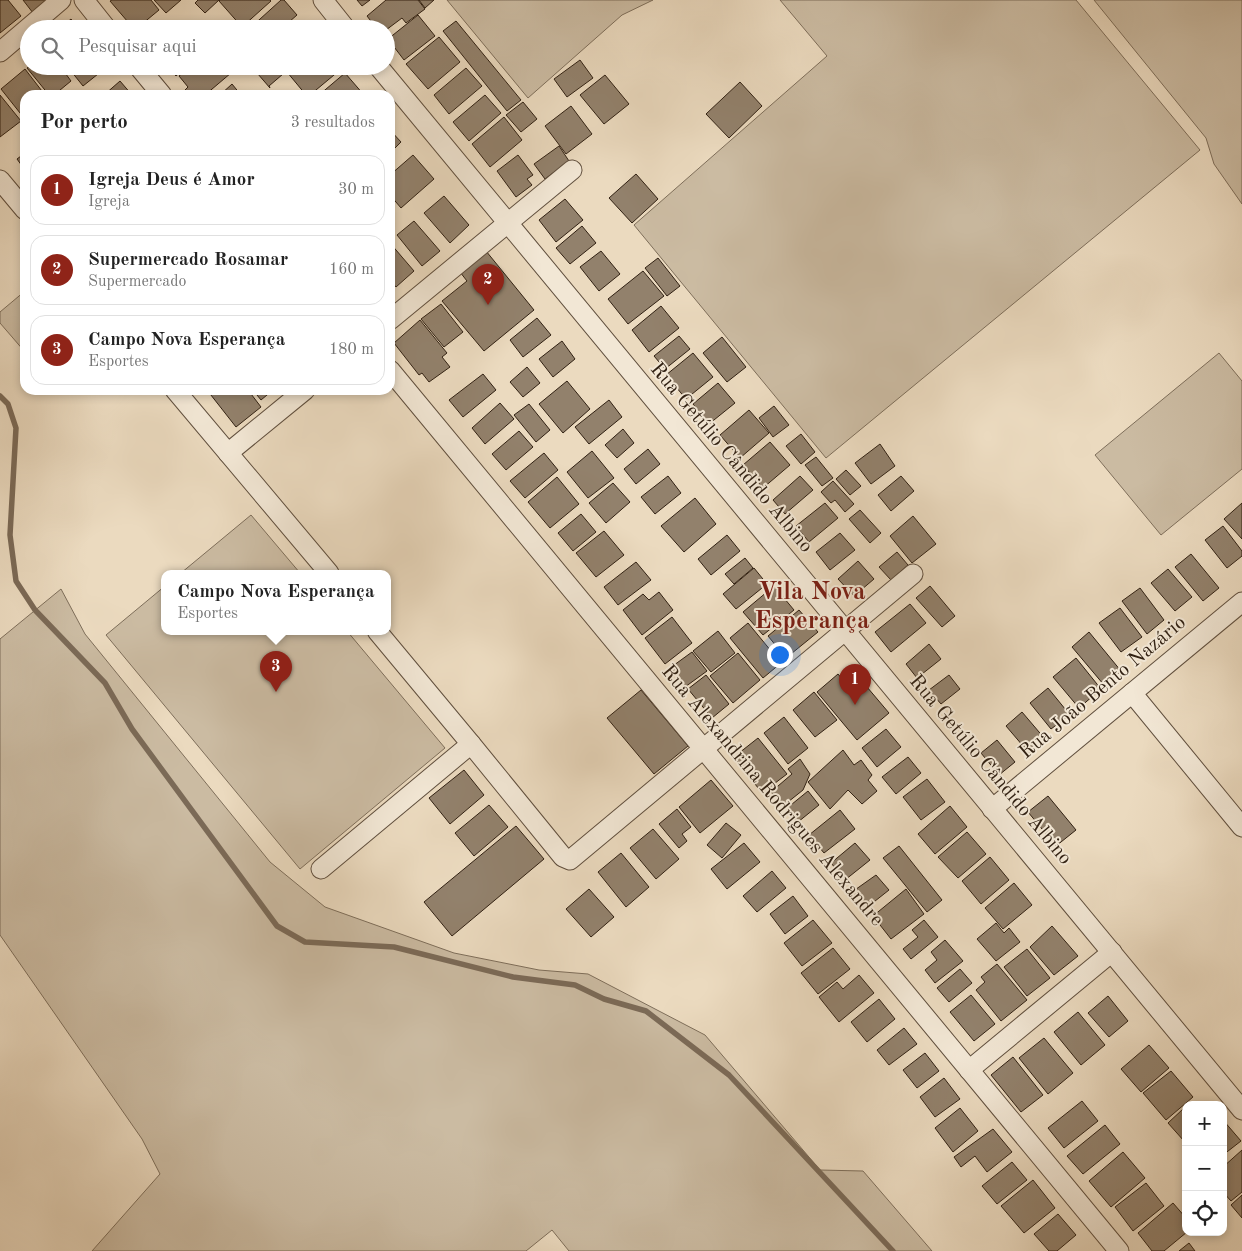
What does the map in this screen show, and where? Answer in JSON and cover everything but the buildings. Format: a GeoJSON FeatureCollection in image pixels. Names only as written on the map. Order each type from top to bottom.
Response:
{"type":"FeatureCollection","features":[{"type":"Feature","properties":{"kind":"street"},"geometry":{"type":"LineString","coordinates":[[38,20],[61,0]]}},
{"type":"Feature","properties":{"kind":"street"},"geometry":{"type":"LineString","coordinates":[[84,0],[100,20]]}},
{"type":"Feature","properties":{"kind":"street"},"geometry":{"type":"LineString","coordinates":[[323,0],[339,20]]}},
{"type":"Feature","properties":{"kind":"street"},"geometry":{"type":"LineString","coordinates":[[0,52],[20,35]]}},
{"type":"Feature","properties":{"kind":"street"},"geometry":{"type":"LineString","coordinates":[[145,75],[158,90]]}},
{"type":"Feature","properties":{"kind":"street","name":"Rua Getúlio Cândido Albino"},"geometry":{"type":"LineString","coordinates":[[385,75],[1242,1110]]}},
{"type":"Feature","properties":{"kind":"street"},"geometry":{"type":"LineString","coordinates":[[395,316],[572,170]]}},
{"type":"Feature","properties":{"kind":"street"},"geometry":{"type":"LineString","coordinates":[[0,180],[20,204]]}},
{"type":"Feature","properties":{"kind":"street","name":"Rua Alexandrina Rodrigues Alexandre"},"geometry":{"type":"LineString","coordinates":[[395,376],[1119,1251]]}},
{"type":"Feature","properties":{"kind":"street"},"geometry":{"type":"LineString","coordinates":[[179,395],[326,570]]}},
{"type":"Feature","properties":{"kind":"street"},"geometry":{"type":"LineString","coordinates":[[228,453],[299,395]]}},
{"type":"Feature","properties":{"kind":"street"},"geometry":{"type":"LineString","coordinates":[[380,635],[563,857],[570,860],[913,574]]}},
{"type":"Feature","properties":{"kind":"street","name":"Rua João Bento Nazário"},"geometry":{"type":"LineString","coordinates":[[992,809],[1242,602]]}},
{"type":"Feature","properties":{"kind":"street"},"geometry":{"type":"LineString","coordinates":[[1132,693],[1242,828]]}},
{"type":"Feature","properties":{"kind":"street"},"geometry":{"type":"LineString","coordinates":[[321,869],[471,744]]}},
{"type":"Feature","properties":{"kind":"street"},"geometry":{"type":"LineString","coordinates":[[969,1070],[1112,952]]}},
{"type":"Feature","properties":{"kind":"shaded area"},"geometry":{"type":"Polygon","coordinates":[[[447,0],[653,0],[622,15],[528,98],[447,0]]]}},
{"type":"Feature","properties":{"kind":"shaded area"},"geometry":{"type":"Polygon","coordinates":[[[780,0],[1076,0],[1200,150],[826,458],[634,225],[827,56],[780,0]]]}},
{"type":"Feature","properties":{"kind":"shaded area"},"geometry":{"type":"Polygon","coordinates":[[[1094,0],[1242,0],[1242,204],[1214,164],[1206,138],[1094,0]]]}},
{"type":"Feature","properties":{"kind":"shaded area"},"geometry":{"type":"Polygon","coordinates":[[[20,295],[20,346],[0,323],[0,312],[20,295]]]}},
{"type":"Feature","properties":{"kind":"shaded area"},"geometry":{"type":"Polygon","coordinates":[[[1219,353],[1242,381],[1242,469],[1161,535],[1095,455],[1219,353]]]}},
{"type":"Feature","properties":{"kind":"shaded area"},"geometry":{"type":"Polygon","coordinates":[[[251,515],[297,570],[185,570],[251,515]]]}},
{"type":"Feature","properties":{"kind":"shaded area"},"geometry":{"type":"Polygon","coordinates":[[[61,589],[85,634],[270,862],[325,907],[454,953],[539,970],[588,974],[705,1035],[820,1170],[863,1171],[932,1251],[569,1251],[552,1230],[526,1251],[92,1251],[160,1174],[142,1139],[0,935],[0,639],[61,589]]]}},
{"type":"Feature","properties":{"kind":"shaded area"},"geometry":{"type":"Polygon","coordinates":[[[161,589],[161,635],[350,635],[445,748],[300,869],[106,635],[161,589]]]}},
{"type":"Feature","properties":{"kind":"waterway"},"geometry":{"type":"LineString","coordinates":[[0,396],[8,404],[16,428],[10,535],[16,581],[35,610],[105,683],[132,729],[277,926],[305,942],[394,947],[513,977],[575,985],[604,999],[646,1011],[729,1075],[893,1251]]}},
{"type":"Feature","properties":{"kind":"place","name":"Supermercado Rosamar"},"geometry":{"type":"Point","coordinates":[488,305]}},
{"type":"Feature","properties":{"kind":"place","name":"Campo Nova Esperança"},"geometry":{"type":"Point","coordinates":[276,692]}},
{"type":"Feature","properties":{"kind":"place","name":"Igreja Deus é Amor"},"geometry":{"type":"Point","coordinates":[855,705]}},
{"type":"Feature","properties":{"kind":"district","name":"Vila Nova Esperança"},"geometry":{"type":"Point","coordinates":[812,606]}}]}
